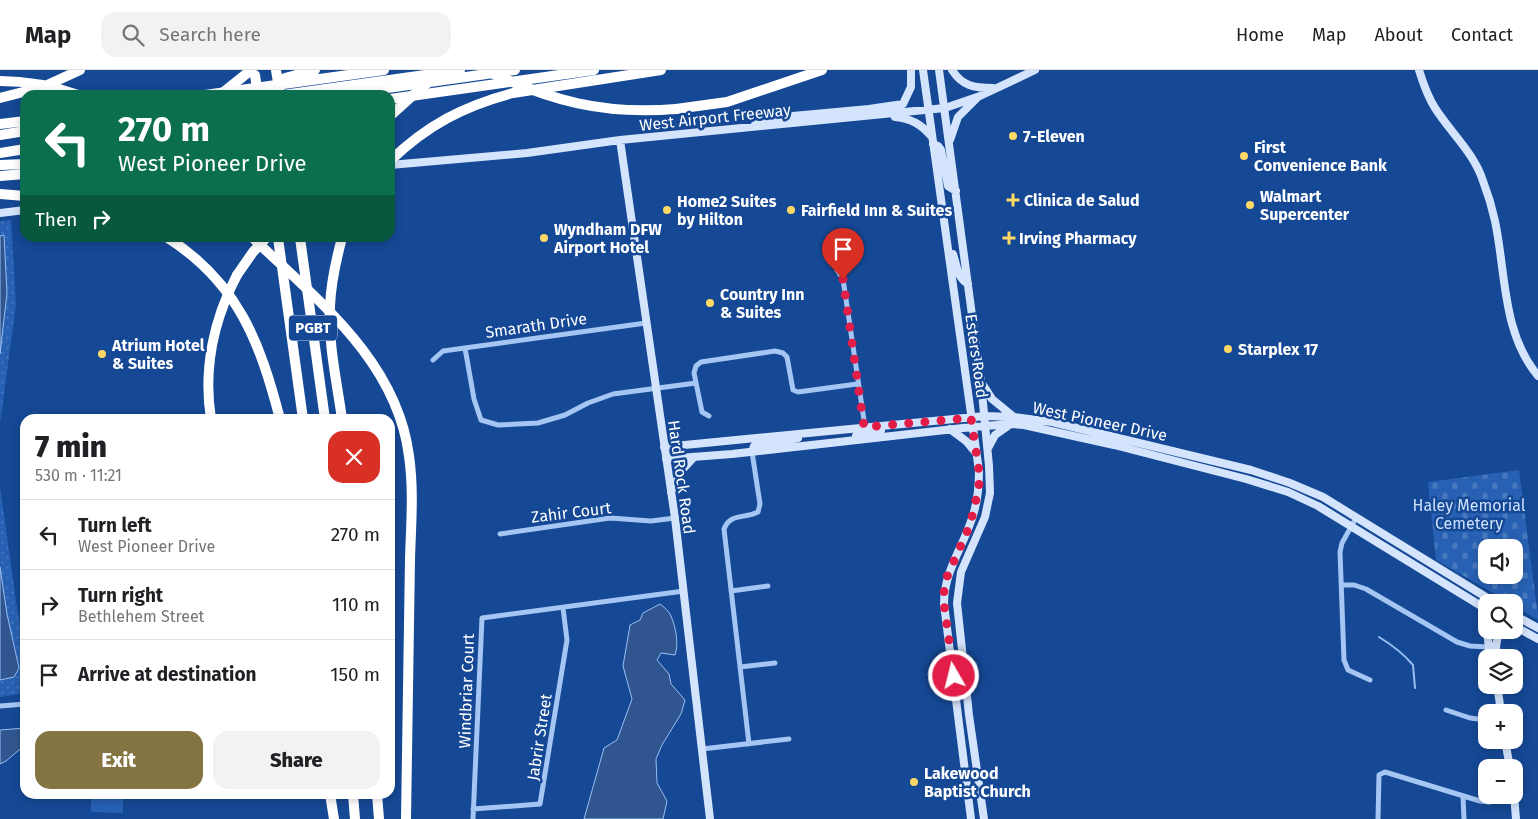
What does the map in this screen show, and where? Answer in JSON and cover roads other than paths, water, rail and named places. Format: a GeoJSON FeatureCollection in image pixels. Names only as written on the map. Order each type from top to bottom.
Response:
{"type":"FeatureCollection","features":[{"type":"Feature","properties":{"kind":"highway"},"geometry":{"type":"LineString","coordinates":[[31,90],[43,87],[80,70]]}},
{"type":"Feature","properties":{"kind":"highway"},"geometry":{"type":"LineString","coordinates":[[227,90],[253,70],[257,90]]}},
{"type":"Feature","properties":{"kind":"highway"},"geometry":{"type":"LineString","coordinates":[[276,70],[280,90]]}},
{"type":"Feature","properties":{"kind":"highway"},"geometry":{"type":"LineString","coordinates":[[245,89],[315,70]]}},
{"type":"Feature","properties":{"kind":"highway"},"geometry":{"type":"LineString","coordinates":[[238,90],[384,70]]}},
{"type":"Feature","properties":{"kind":"highway"},"geometry":{"type":"LineString","coordinates":[[395,111],[445,70]]}},
{"type":"Feature","properties":{"kind":"highway"},"geometry":{"type":"LineString","coordinates":[[317,90],[460,70]]}},
{"type":"Feature","properties":{"kind":"highway"},"geometry":{"type":"LineString","coordinates":[[485,70],[531,91],[568,102],[632,111],[676,110],[727,102],[822,70]]}},
{"type":"Feature","properties":{"kind":"highway"},"geometry":{"type":"LineString","coordinates":[[373,90],[515,70]]}},
{"type":"Feature","properties":{"kind":"highway"},"geometry":{"type":"LineString","coordinates":[[395,98],[594,70]]}},
{"type":"Feature","properties":{"kind":"highway"},"geometry":{"type":"LineString","coordinates":[[395,157],[430,128],[468,107],[490,99],[522,91],[661,70]]}},
{"type":"Feature","properties":{"kind":"highway"},"geometry":{"type":"LineString","coordinates":[[0,81],[39,85],[58,90]]}},
{"type":"Feature","properties":{"kind":"highway"},"geometry":{"type":"LineString","coordinates":[[0,98],[20,93]]}},
{"type":"Feature","properties":{"kind":"highway"},"geometry":{"type":"LineString","coordinates":[[0,124],[20,122]]}},
{"type":"Feature","properties":{"kind":"highway"},"geometry":{"type":"LineString","coordinates":[[0,135],[20,132]]}},
{"type":"Feature","properties":{"kind":"highway"},"geometry":{"type":"LineString","coordinates":[[0,142],[20,139]]}},
{"type":"Feature","properties":{"kind":"highway"},"geometry":{"type":"LineString","coordinates":[[0,152],[20,150]]}},
{"type":"Feature","properties":{"kind":"highway"},"geometry":{"type":"LineString","coordinates":[[0,165],[20,164]]}},
{"type":"Feature","properties":{"kind":"highway"},"geometry":{"type":"LineString","coordinates":[[0,176],[20,174]]}},
{"type":"Feature","properties":{"kind":"highway"},"geometry":{"type":"LineString","coordinates":[[0,194],[20,196]]}},
{"type":"Feature","properties":{"kind":"highway"},"geometry":{"type":"LineString","coordinates":[[174,242],[187,251],[209,272],[241,313],[258,344],[279,414]]}},
{"type":"Feature","properties":{"kind":"highway"},"geometry":{"type":"LineString","coordinates":[[256,242],[352,336],[376,367],[390,392],[402,422],[409,455],[411,495],[406,819]]}},
{"type":"Feature","properties":{"kind":"highway"},"geometry":{"type":"LineString","coordinates":[[210,414],[210,363],[216,325],[237,275],[262,242]]}},
{"type":"Feature","properties":{"kind":"highway","name":"PGBT"},"geometry":{"type":"LineString","coordinates":[[279,242],[303,414]]}},
{"type":"Feature","properties":{"kind":"highway","name":"PGBT"},"geometry":{"type":"LineString","coordinates":[[301,242],[324,414]]}},
{"type":"Feature","properties":{"kind":"highway"},"geometry":{"type":"LineString","coordinates":[[341,242],[332,280],[330,336],[341,414]]}},
{"type":"Feature","properties":{"kind":"highway"},"geometry":{"type":"LineString","coordinates":[[331,799],[334,819]]}},
{"type":"Feature","properties":{"kind":"highway"},"geometry":{"type":"LineString","coordinates":[[353,799],[354,819]]}},
{"type":"Feature","properties":{"kind":"highway"},"geometry":{"type":"LineString","coordinates":[[377,799],[379,819]]}},
{"type":"Feature","properties":{"kind":"main road","name":"Esters Road"},"geometry":{"type":"LineString","coordinates":[[923,70],[977,454],[979,487],[976,503],[970,525],[946,579],[944,590],[972,819]]}},
{"type":"Feature","properties":{"kind":"main road","name":"Esters Road"},"geometry":{"type":"LineString","coordinates":[[939,70],[981,382],[988,450],[990,493],[985,516],[961,572],[957,594],[959,630],[984,819]]}},
{"type":"Feature","properties":{"kind":"main road"},"geometry":{"type":"LineString","coordinates":[[952,70],[957,79],[965,84],[977,88],[998,88]]}},
{"type":"Feature","properties":{"kind":"main road","name":"West Airport Freeway"},"geometry":{"type":"LineString","coordinates":[[395,165],[527,153],[620,140],[945,108],[980,96],[1035,70]]}},
{"type":"Feature","properties":{"kind":"main road"},"geometry":{"type":"LineString","coordinates":[[1419,70],[1435,108],[1459,138],[1483,179],[1495,220],[1509,310],[1516,338],[1523,355],[1538,376]]}},
{"type":"Feature","properties":{"kind":"main road"},"geometry":{"type":"LineString","coordinates":[[747,128],[771,118],[869,110],[902,104],[911,87],[911,72]]}},
{"type":"Feature","properties":{"kind":"main road"},"geometry":{"type":"LineString","coordinates":[[949,142],[958,117],[980,96]]}},
{"type":"Feature","properties":{"kind":"main road"},"geometry":{"type":"LineString","coordinates":[[884,115],[913,120],[922,126],[941,150],[948,186],[956,191]]}},
{"type":"Feature","properties":{"kind":"main road","name":"Hard Rock Road"},"geometry":{"type":"LineString","coordinates":[[620,140],[675,518],[710,819]]}},
{"type":"Feature","properties":{"kind":"main road"},"geometry":{"type":"LineString","coordinates":[[940,193],[956,191]]}},
{"type":"Feature","properties":{"kind":"main road"},"geometry":{"type":"LineString","coordinates":[[0,213],[20,211]]}},
{"type":"Feature","properties":{"kind":"main road"},"geometry":{"type":"LineString","coordinates":[[947,244],[962,280],[968,284]]}},
{"type":"Feature","properties":{"kind":"main road"},"geometry":{"type":"LineString","coordinates":[[953,286],[968,284]]}},
{"type":"Feature","properties":{"kind":"main road"},"geometry":{"type":"LineString","coordinates":[[981,382],[992,399],[1012,421],[995,435],[988,450]]}},
{"type":"Feature","properties":{"kind":"main road","name":"West Pioneer Drive"},"geometry":{"type":"LineString","coordinates":[[664,447],[985,416],[1012,421],[1114,445],[1288,492],[1318,506],[1478,604]]}},
{"type":"Feature","properties":{"kind":"main road","name":"West Pioneer Drive"},"geometry":{"type":"LineString","coordinates":[[666,459],[752,452],[1012,421],[1052,422],[1251,470],[1290,483],[1324,497],[1481,594]]}},
{"type":"Feature","properties":{"kind":"main road"},"geometry":{"type":"LineString","coordinates":[[850,440],[852,437],[883,430],[892,425]]}},
{"type":"Feature","properties":{"kind":"main road"},"geometry":{"type":"LineString","coordinates":[[950,429],[966,441],[977,454]]}},
{"type":"Feature","properties":{"kind":"main road"},"geometry":{"type":"LineString","coordinates":[[752,452],[754,446],[801,438],[811,432]]}},
{"type":"Feature","properties":{"kind":"main road"},"geometry":{"type":"LineString","coordinates":[[671,492],[682,470],[694,457]]}},
{"type":"Feature","properties":{"kind":"main road"},"geometry":{"type":"LineString","coordinates":[[1523,620],[1538,628]]}},
{"type":"Feature","properties":{"kind":"main road"},"geometry":{"type":"LineString","coordinates":[[948,632],[959,630]]}},
{"type":"Feature","properties":{"kind":"main road"},"geometry":{"type":"LineString","coordinates":[[1523,631],[1538,639]]}},
{"type":"Feature","properties":{"kind":"main road"},"geometry":{"type":"LineString","coordinates":[[1488,639],[1488,647]]}},
{"type":"Feature","properties":{"kind":"main road"},"geometry":{"type":"LineString","coordinates":[[961,734],[972,733]]}},
{"type":"Feature","properties":{"kind":"main road"},"geometry":{"type":"LineString","coordinates":[[1515,804],[1516,819]]}},
{"type":"Feature","properties":{"kind":"street"},"geometry":{"type":"LineString","coordinates":[[837,270],[843,279],[864,427]]}},
{"type":"Feature","properties":{"kind":"street","name":"Smarath Drive"},"geometry":{"type":"LineString","coordinates":[[433,360],[443,351],[646,323]]}},
{"type":"Feature","properties":{"kind":"street"},"geometry":{"type":"LineString","coordinates":[[465,348],[474,399],[480,420],[498,425],[538,422],[565,415],[588,403],[613,394],[696,383]]}},
{"type":"Feature","properties":{"kind":"street"},"geometry":{"type":"LineString","coordinates":[[709,416],[702,412],[696,383],[694,369],[701,362],[775,351],[783,353],[787,357],[793,390],[798,392],[857,384]]}},
{"type":"Feature","properties":{"kind":"street"},"geometry":{"type":"LineString","coordinates":[[749,744],[724,529],[727,522],[732,518],[750,516],[758,512],[760,504],[752,452]]}},
{"type":"Feature","properties":{"kind":"street","name":"Zahir Court"},"geometry":{"type":"LineString","coordinates":[[500,534],[610,518],[651,521],[675,518]]}},
{"type":"Feature","properties":{"kind":"street"},"geometry":{"type":"LineString","coordinates":[[1356,518],[1340,548],[1344,660],[1345,666],[1353,673],[1370,680]]}},
{"type":"Feature","properties":{"kind":"street"},"geometry":{"type":"LineString","coordinates":[[1342,585],[1354,585],[1366,589],[1457,642],[1470,646],[1488,647]]}},
{"type":"Feature","properties":{"kind":"street"},"geometry":{"type":"LineString","coordinates":[[731,591],[768,586]]}},
{"type":"Feature","properties":{"kind":"street","name":"Windbriar Court"},"geometry":{"type":"LineString","coordinates":[[473,819],[482,618],[684,591]]}},
{"type":"Feature","properties":{"kind":"street","name":"Jabrir Street"},"geometry":{"type":"LineString","coordinates":[[473,809],[540,804],[567,640],[563,608]]}},
{"type":"Feature","properties":{"kind":"street"},"geometry":{"type":"LineString","coordinates":[[740,667],[775,663]]}},
{"type":"Feature","properties":{"kind":"street"},"geometry":{"type":"LineString","coordinates":[[0,706],[20,704]]}},
{"type":"Feature","properties":{"kind":"street"},"geometry":{"type":"LineString","coordinates":[[1446,710],[1478,719]]}},
{"type":"Feature","properties":{"kind":"street"},"geometry":{"type":"LineString","coordinates":[[702,749],[789,739]]}},
{"type":"Feature","properties":{"kind":"street"},"geometry":{"type":"LineString","coordinates":[[1378,819],[1379,775],[1385,772],[1478,799]]}},
{"type":"Feature","properties":{"kind":"street"},"geometry":{"type":"LineString","coordinates":[[1463,796],[1464,819]]}},
{"type":"Feature","properties":{"kind":"waterway"},"geometry":{"type":"LineString","coordinates":[[1379,637],[1413,665],[1415,688]]}},
{"type":"Feature","properties":{"kind":"place","name":"7-Eleven"},"geometry":{"type":"Point","coordinates":[1013,136]}},
{"type":"Feature","properties":{"kind":"place","name":"First Convenience Bank"},"geometry":{"type":"Point","coordinates":[1244,156]}},
{"type":"Feature","properties":{"kind":"place","name":"Clinica de Salud"},"geometry":{"type":"Point","coordinates":[1013,200]}},
{"type":"Feature","properties":{"kind":"place","name":"Walmart Supercenter"},"geometry":{"type":"Point","coordinates":[1250,205]}},
{"type":"Feature","properties":{"kind":"place","name":"Home2 Suites by Hilton"},"geometry":{"type":"Point","coordinates":[667,210]}},
{"type":"Feature","properties":{"kind":"place","name":"Fairfield Inn & Suites"},"geometry":{"type":"Point","coordinates":[791,210]}},
{"type":"Feature","properties":{"kind":"place","name":"Wyndham DFW Airport Hotel"},"geometry":{"type":"Point","coordinates":[544,238]}},
{"type":"Feature","properties":{"kind":"place","name":"Irving Pharmacy"},"geometry":{"type":"Point","coordinates":[1009,238]}},
{"type":"Feature","properties":{"kind":"place","name":"Country Inn & Suites"},"geometry":{"type":"Point","coordinates":[710,303]}},
{"type":"Feature","properties":{"kind":"place","name":"Starplex 17"},"geometry":{"type":"Point","coordinates":[1228,349]}},
{"type":"Feature","properties":{"kind":"place","name":"Atrium Hotel & Suites"},"geometry":{"type":"Point","coordinates":[102,354]}},
{"type":"Feature","properties":{"kind":"place","name":"Lakewood Baptist Church"},"geometry":{"type":"Point","coordinates":[914,782]}},
{"type":"Feature","properties":{"kind":"park label","name":"Haley Memorial Cemetery"},"geometry":{"type":"Point","coordinates":[1469,514]}}]}
